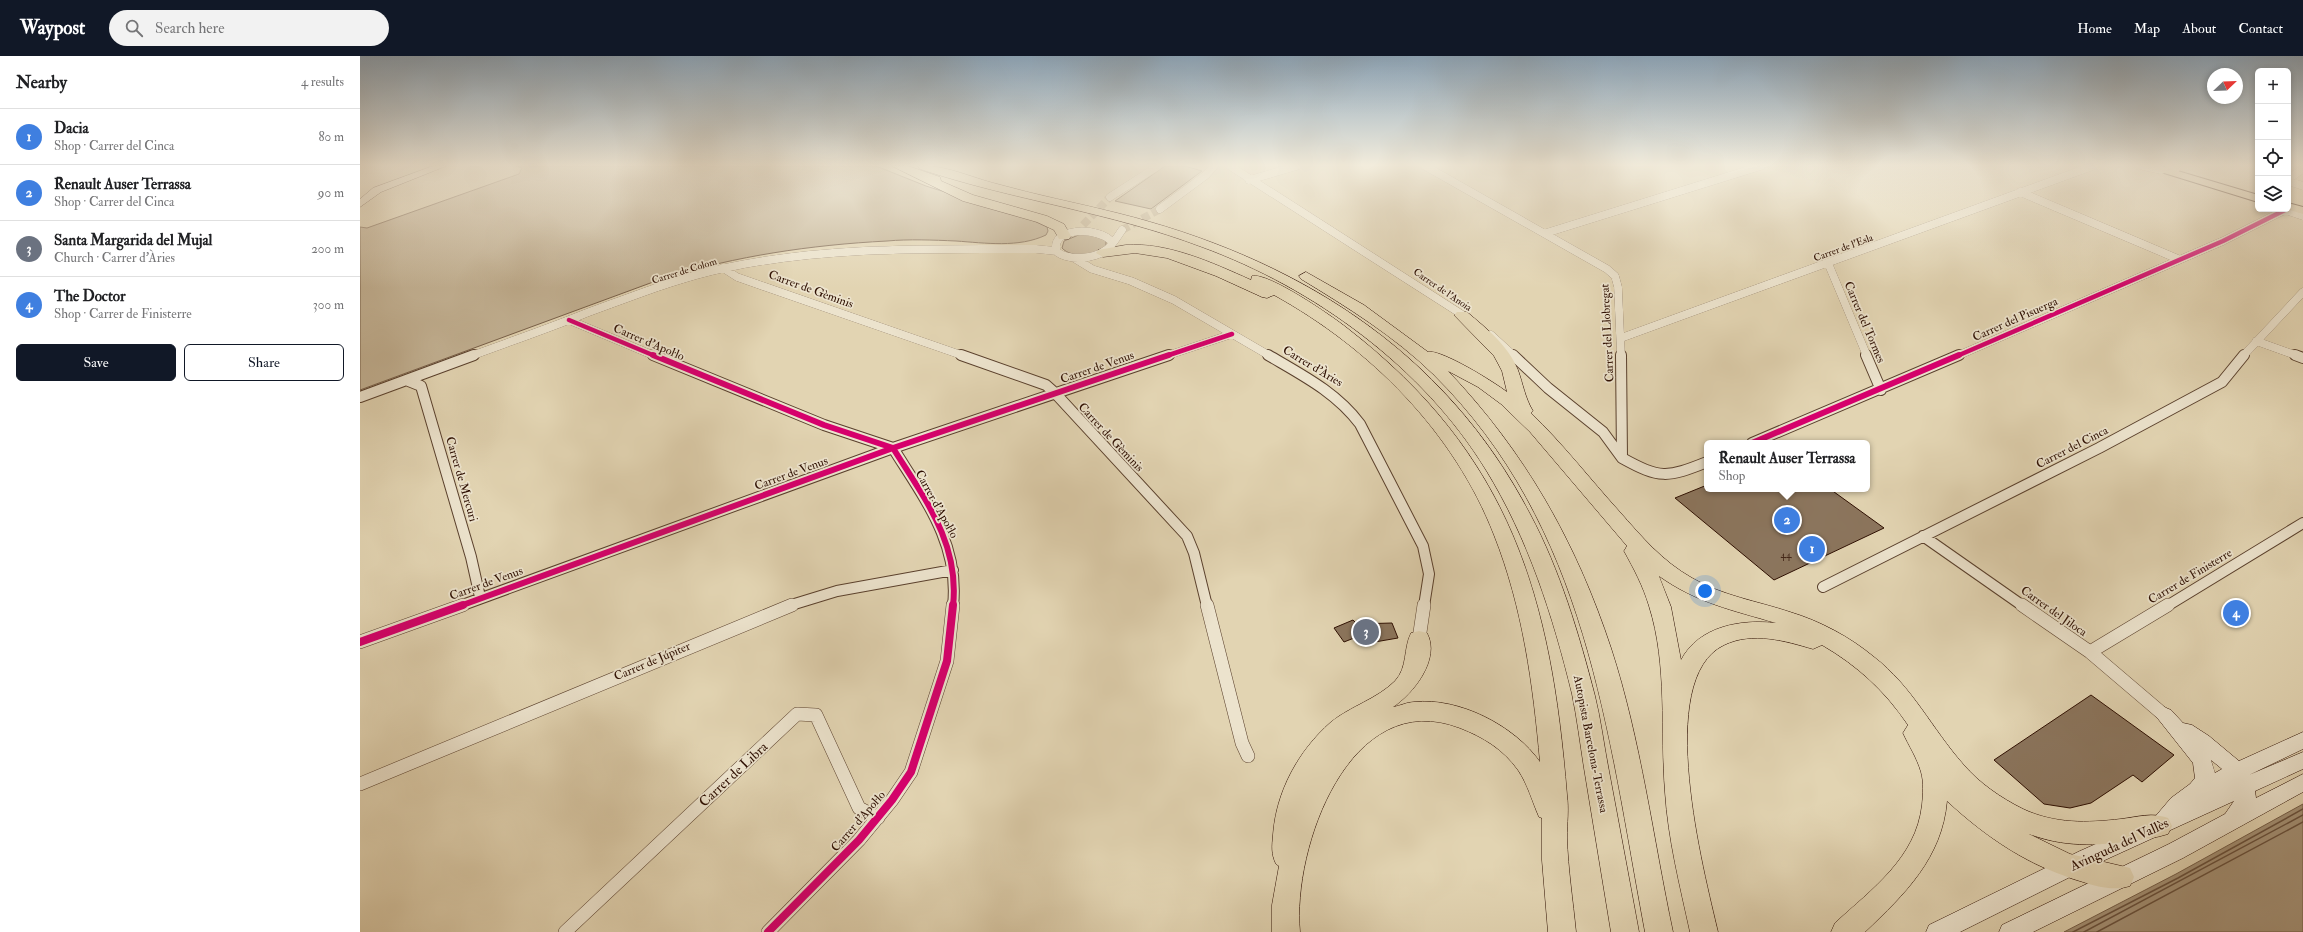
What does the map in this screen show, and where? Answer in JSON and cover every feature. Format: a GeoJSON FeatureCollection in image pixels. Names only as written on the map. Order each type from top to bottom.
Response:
{"type":"FeatureCollection","features":[{"type":"Feature","properties":{"kind":"highway"},"geometry":{"type":"LineString","coordinates":[[999,207],[1042,219],[1059,227],[1062,237]]}},
{"type":"Feature","properties":{"kind":"highway"},"geometry":{"type":"LineString","coordinates":[[1038,207],[1136,231],[1232,267],[1284,294],[1335,326],[1387,368],[1431,415],[1456,448],[1490,504],[1503,533],[1527,603],[1548,722],[1555,799],[1554,836],[1562,932]]}},
{"type":"Feature","properties":{"kind":"highway","name":"Autopista Barcelona-Terrassa"},"geometry":{"type":"LineString","coordinates":[[1077,207],[1142,223],[1209,245],[1259,266],[1313,295],[1367,331],[1401,359],[1440,397],[1480,447],[1507,490],[1539,556],[1558,608],[1584,696],[1625,932]]}},
{"type":"Feature","properties":{"kind":"highway"},"geometry":{"type":"LineString","coordinates":[[1116,207],[1219,237],[1301,273],[1363,311],[1396,335],[1439,371],[1487,424],[1528,485],[1563,552],[1585,604],[1612,693],[1659,932]]}},
{"type":"Feature","properties":{"kind":"highway"},"geometry":{"type":"LineString","coordinates":[[1104,250],[1141,249],[1170,255],[1257,289],[1291,306],[1348,340],[1431,415]]}},
{"type":"Feature","properties":{"kind":"highway"},"geometry":{"type":"LineString","coordinates":[[1462,315],[1490,340],[1505,359],[1510,371],[1516,398],[1536,428]]}},
{"type":"Feature","properties":{"kind":"highway"},"geometry":{"type":"LineString","coordinates":[[1396,335],[1496,390],[1536,428],[1647,556],[1666,573],[1681,582],[1729,603],[1794,621],[1850,651],[1874,669],[1909,705],[1944,759],[1962,780],[1979,795],[2000,808],[2036,825],[2067,833],[2083,833],[2158,826]]}},
{"type":"Feature","properties":{"kind":"highway"},"geometry":{"type":"LineString","coordinates":[[1601,504],[1638,556],[1660,604],[1669,651],[1676,735],[1678,792],[1688,860],[1704,932]]}},
{"type":"Feature","properties":{"kind":"highway"},"geometry":{"type":"LineString","coordinates":[[1676,735],[1682,689],[1691,664],[1700,652],[1718,638],[1733,632],[1775,631],[1796,635],[1819,644],[1862,672],[1902,714],[1925,751],[1932,769],[1935,814],[1926,844],[1905,875],[1845,932]]}},
{"type":"Feature","properties":{"kind":"highway"},"geometry":{"type":"LineString","coordinates":[[1286,932],[1284,864],[1288,812],[1297,786],[1320,752],[1342,728],[1395,694],[1408,682],[1415,665],[1419,639]]}},
{"type":"Feature","properties":{"kind":"highway"},"geometry":{"type":"LineString","coordinates":[[1286,893],[1298,839],[1308,810],[1334,762],[1346,747],[1363,732],[1382,720],[1406,712],[1435,712],[1465,718],[1496,733],[1512,745],[1526,761],[1538,779],[1554,836]]}},
{"type":"Feature","properties":{"kind":"highway"},"geometry":{"type":"LineString","coordinates":[[1932,769],[1960,798],[1984,818],[2025,845],[2068,867],[2097,875],[2121,877]]}},
{"type":"Feature","properties":{"kind":"main road"},"geometry":{"type":"LineString","coordinates":[[2291,208],[2303,212]]}},
{"type":"Feature","properties":{"kind":"main road"},"geometry":{"type":"LineString","coordinates":[[2164,715],[2201,758],[2208,772],[2206,780],[2200,789]]}},
{"type":"Feature","properties":{"kind":"main road"},"geometry":{"type":"LineString","coordinates":[[2164,715],[2236,774],[2246,798],[2232,819]]}},
{"type":"Feature","properties":{"kind":"main road"},"geometry":{"type":"LineString","coordinates":[[2158,826],[2183,800],[2200,789],[2236,774],[2303,740]]}},
{"type":"Feature","properties":{"kind":"main road"},"geometry":{"type":"LineString","coordinates":[[2201,758],[2236,774]]}},
{"type":"Feature","properties":{"kind":"main road","name":"Avinguda del Vallès"},"geometry":{"type":"LineString","coordinates":[[1938,932],[2068,867],[2158,826],[2236,774],[2303,760]]}},
{"type":"Feature","properties":{"kind":"main road"},"geometry":{"type":"LineString","coordinates":[[2010,932],[2176,851],[2232,819],[2303,782]]}},
{"type":"Feature","properties":{"kind":"street","name":"Carrer de l'Anoia"},"geometry":{"type":"LineString","coordinates":[[1293,207],[1385,264],[1486,330],[1548,388],[1603,432],[1622,458]]}},
{"type":"Feature","properties":{"kind":"street","name":"Carrer del Llobregat"},"geometry":{"type":"LineString","coordinates":[[1499,207],[1607,269],[1615,276],[1618,287],[1621,338],[1622,458]]}},
{"type":"Feature","properties":{"kind":"street"},"geometry":{"type":"LineString","coordinates":[[1546,233],[1630,207]]}},
{"type":"Feature","properties":{"kind":"street","name":"Carrer de l'Esla"},"geometry":{"type":"LineString","coordinates":[[1621,338],[1980,207]]}},
{"type":"Feature","properties":{"kind":"street"},"geometry":{"type":"LineString","coordinates":[[2055,207],[2178,259]]}},
{"type":"Feature","properties":{"kind":"street","name":"Carrer del Pisuerga"},"geometry":{"type":"LineString","coordinates":[[1759,440],[1881,390],[2178,259],[2257,227],[2279,212]]}},
{"type":"Feature","properties":{"kind":"street"},"geometry":{"type":"LineString","coordinates":[[1076,232],[1084,225]]}},
{"type":"Feature","properties":{"kind":"street"},"geometry":{"type":"LineString","coordinates":[[1074,258],[1104,250],[1122,230]]}},
{"type":"Feature","properties":{"kind":"street","name":"Carrer de Colom"},"geometry":{"type":"LineString","coordinates":[[1030,248],[1076,232]]}},
{"type":"Feature","properties":{"kind":"street"},"geometry":{"type":"LineString","coordinates":[[1076,232],[1101,232],[1111,238],[1097,267],[1101,271]]}},
{"type":"Feature","properties":{"kind":"street"},"geometry":{"type":"LineString","coordinates":[[1056,251],[1056,243],[1062,237]]}},
{"type":"Feature","properties":{"kind":"street","name":"Carrer de Colom"},"geometry":{"type":"LineString","coordinates":[[360,397],[672,282],[723,268],[767,260],[837,252],[912,248],[999,251],[1030,248],[1056,251],[1074,258]]}},
{"type":"Feature","properties":{"kind":"street","name":"Carrer d'Àries"},"geometry":{"type":"LineString","coordinates":[[1074,258],[1092,270],[1101,271],[1162,294],[1339,397],[1360,424],[1423,546],[1428,574],[1419,639]]}},
{"type":"Feature","properties":{"kind":"street","name":"Carrer del Tormes"},"geometry":{"type":"LineString","coordinates":[[1828,263],[1881,390]]}},
{"type":"Feature","properties":{"kind":"street","name":"Carrer de Gèminis"},"geometry":{"type":"LineString","coordinates":[[723,268],[737,276],[803,300],[1019,375],[1046,386],[1055,393],[1104,449],[1188,536],[1194,553],[1242,743],[1248,756]]}},
{"type":"Feature","properties":{"kind":"street","name":"Carrer del Cinca"},"geometry":{"type":"LineString","coordinates":[[1824,588],[1923,536],[2099,448],[2222,382],[2256,341],[2303,292]]}},
{"type":"Feature","properties":{"kind":"street","name":"Carrer d'Apol·lo"},"geometry":{"type":"LineString","coordinates":[[569,320],[824,425],[893,448],[935,517],[949,547],[954,570],[955,606],[948,661],[911,772],[878,818],[768,932]]}},
{"type":"Feature","properties":{"kind":"street","name":"Carrer de Venus"},"geometry":{"type":"LineString","coordinates":[[360,642],[480,597],[893,448],[1232,334]]}},
{"type":"Feature","properties":{"kind":"street"},"geometry":{"type":"LineString","coordinates":[[2256,341],[2303,358]]}},
{"type":"Feature","properties":{"kind":"street","name":"Carrer de Mercuri"},"geometry":{"type":"LineString","coordinates":[[406,380],[421,386],[471,557],[480,597]]}},
{"type":"Feature","properties":{"kind":"street"},"geometry":{"type":"LineString","coordinates":[[1622,458],[1654,474],[1672,476],[1704,463]]}},
{"type":"Feature","properties":{"kind":"street","name":"Carrer de Finisterre"},"geometry":{"type":"LineString","coordinates":[[2090,652],[2303,523]]}},
{"type":"Feature","properties":{"kind":"street","name":"Carrer del Jiloca"},"geometry":{"type":"LineString","coordinates":[[1923,536],[2090,652],[2164,715]]}},
{"type":"Feature","properties":{"kind":"street","name":"Carrer de Júpiter"},"geometry":{"type":"LineString","coordinates":[[360,784],[780,608],[838,591],[954,570]]}},
{"type":"Feature","properties":{"kind":"street","name":"Carrer de Libra"},"geometry":{"type":"LineString","coordinates":[[565,932],[797,714],[816,715],[859,808],[878,818]]}},
{"type":"Feature","properties":{"kind":"shaded area"},"geometry":{"type":"Polygon","coordinates":[[[426,207],[991,207],[1032,220],[1047,227],[1048,231],[1046,235],[1036,239],[1025,242],[1002,244],[956,241],[895,240],[830,245],[746,258],[691,270],[664,278],[360,390],[360,227],[367,228],[426,207]]]}},
{"type":"Feature","properties":{"kind":"shaded area"},"geometry":{"type":"Polygon","coordinates":[[[1141,207],[1154,207],[1151,209],[1141,207]]]}},
{"type":"Feature","properties":{"kind":"shaded area"},"geometry":{"type":"Polygon","coordinates":[[[1081,234],[1095,234],[1106,241],[1106,245],[1097,252],[1084,255],[1072,254],[1062,248],[1064,241],[1081,234]]]}},
{"type":"Feature","properties":{"kind":"water"},"geometry":{"type":"Polygon","coordinates":[[[2303,804],[2303,932],[2064,932],[2176,874],[2303,804]]]}},
{"type":"Feature","properties":{"kind":"building"},"geometry":{"type":"Polygon","coordinates":[[[1704,486],[1704,492],[1834,492],[1884,528],[1774,580],[1675,498],[1704,486]]]}},
{"type":"Feature","properties":{"kind":"building"},"geometry":{"type":"Polygon","coordinates":[[[1353,620],[1357,624],[1392,623],[1398,638],[1363,644],[1359,636],[1344,642],[1334,628],[1353,620]]]}},
{"type":"Feature","properties":{"kind":"building"},"geometry":{"type":"Polygon","coordinates":[[[2091,695],[2174,755],[2142,782],[2133,775],[2091,803],[2070,808],[2044,804],[1994,760],[2091,695]]]}},
{"type":"Feature","properties":{"kind":"tunnel"},"geometry":{"type":"LineString","coordinates":[[1083,225],[1100,207]]}},
{"type":"Feature","properties":{"kind":"tunnel"},"geometry":{"type":"LineString","coordinates":[[1122,230],[1160,209]]}},
{"type":"Feature","properties":{"kind":"cycle path"},"geometry":{"type":"LineString","coordinates":[[1759,440],[1935,366],[2223,241],[2281,212]]}},
{"type":"Feature","properties":{"kind":"cycle path"},"geometry":{"type":"LineString","coordinates":[[569,320],[824,425],[893,448],[935,517],[949,547],[955,591],[947,661],[911,772],[892,800],[859,840],[768,932]]}},
{"type":"Feature","properties":{"kind":"cycle path"},"geometry":{"type":"LineString","coordinates":[[360,642],[893,448],[1232,334]]}},
{"type":"Feature","properties":{"kind":"place","name":"Renault Auser Terrassa"},"geometry":{"type":"Point","coordinates":[1787,520]}},
{"type":"Feature","properties":{"kind":"place","name":"Dacia"},"geometry":{"type":"Point","coordinates":[1812,549]}},
{"type":"Feature","properties":{"kind":"place","name":"The Doctor"},"geometry":{"type":"Point","coordinates":[2236,613]}},
{"type":"Feature","properties":{"kind":"place","name":"Santa Margarida del Mujal"},"geometry":{"type":"Point","coordinates":[1366,632]}}]}
